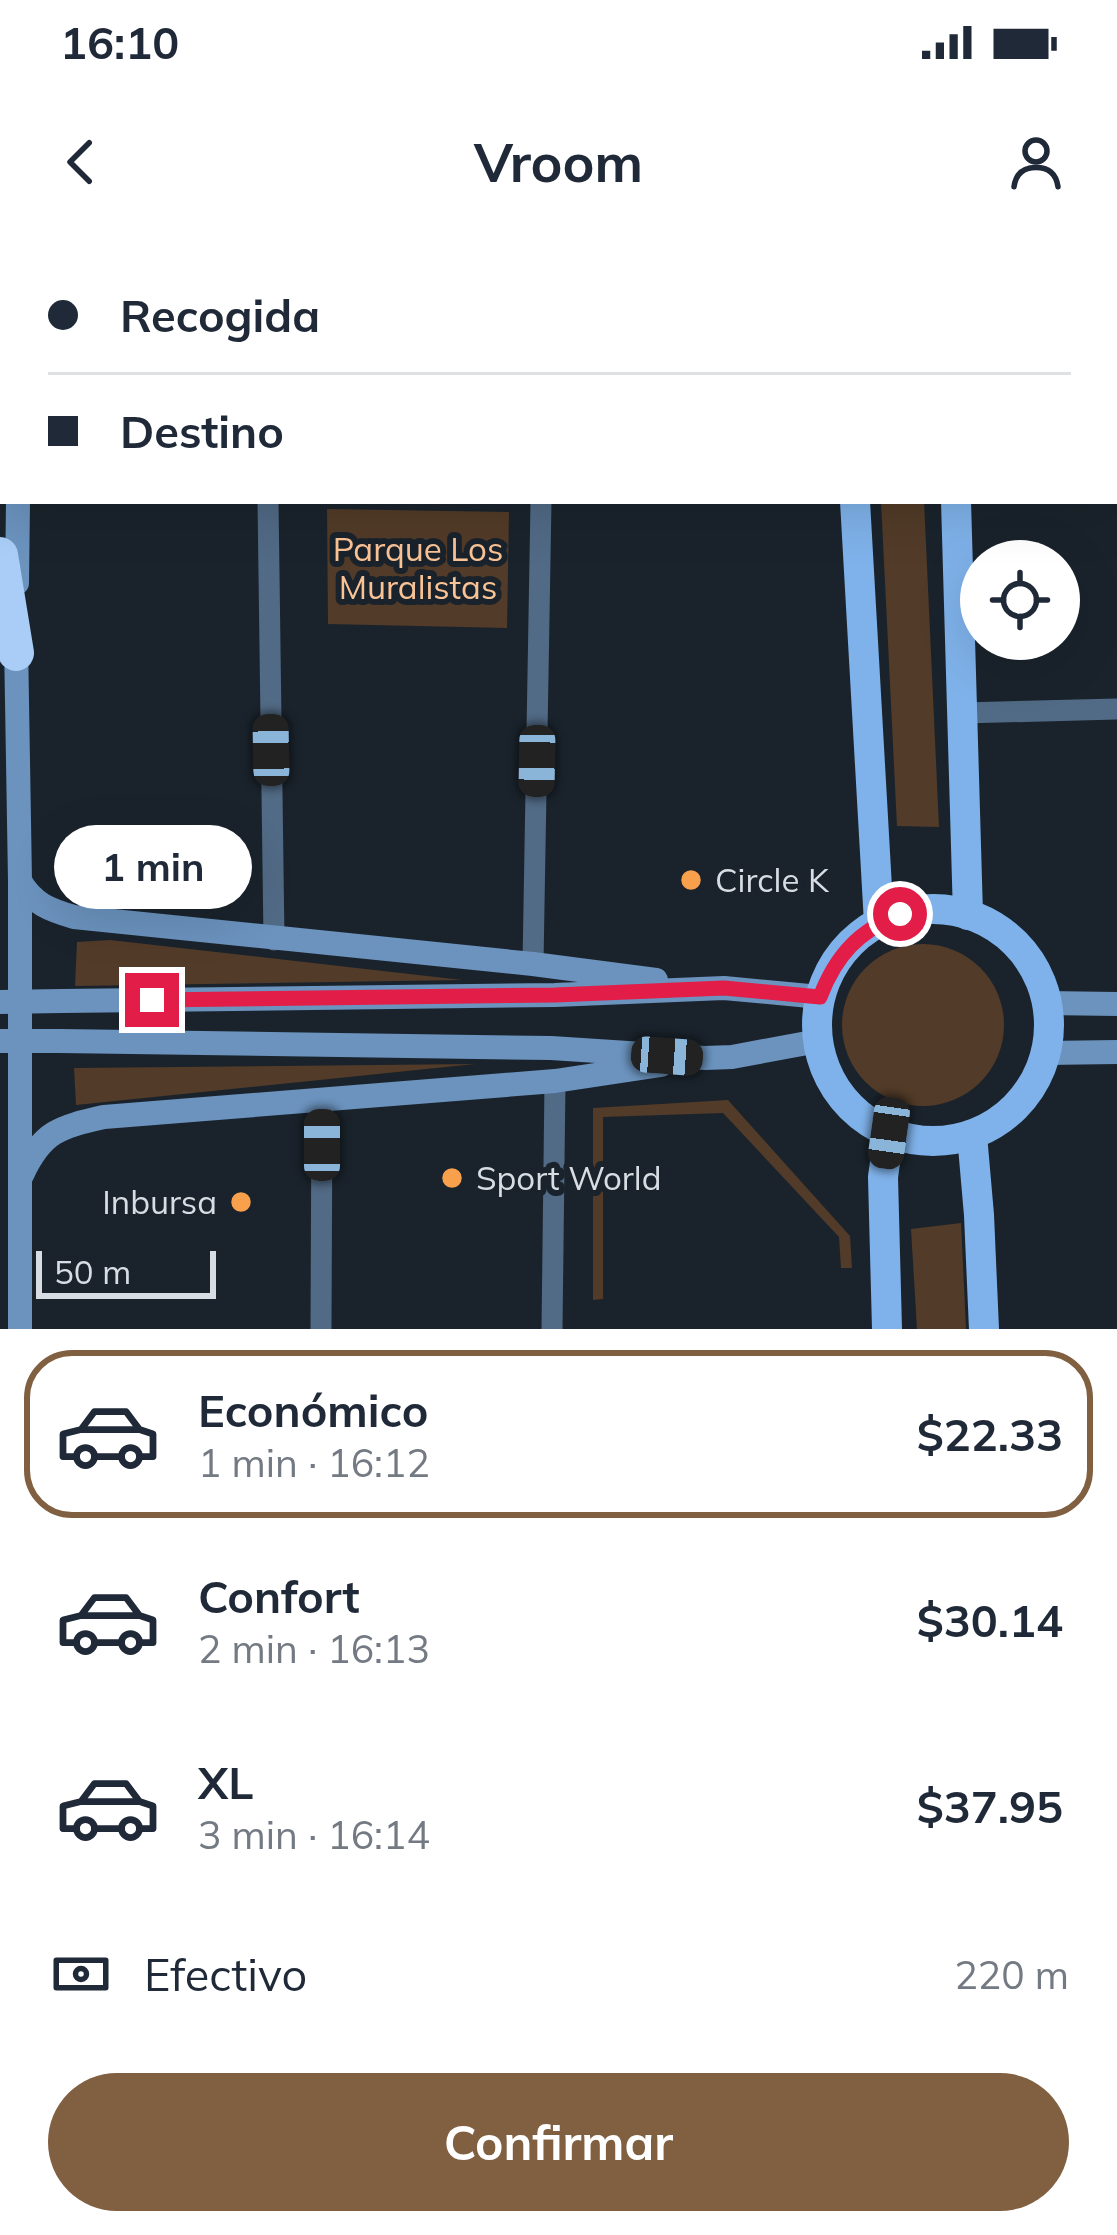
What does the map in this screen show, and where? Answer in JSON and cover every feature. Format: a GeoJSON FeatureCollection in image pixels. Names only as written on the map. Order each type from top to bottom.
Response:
{"type":"FeatureCollection","features":[{"type":"Feature","properties":{"kind":"highway"},"geometry":{"type":"LineString","coordinates":[[0,555],[16,653]]}},
{"type":"Feature","properties":{"kind":"main road"},"geometry":{"type":"LineString","coordinates":[[18,504],[20,1329]]}},
{"type":"Feature","properties":{"kind":"main road"},"geometry":{"type":"LineString","coordinates":[[855,504],[878,923]]}},
{"type":"Feature","properties":{"kind":"main road"},"geometry":{"type":"LineString","coordinates":[[956,504],[968,915]]}},
{"type":"Feature","properties":{"kind":"main road"},"geometry":{"type":"LineString","coordinates":[[20,881],[29,896],[49,910],[74,917],[820,997]]}},
{"type":"Feature","properties":{"kind":"main road"},"geometry":{"type":"LineString","coordinates":[[922,910],[968,915],[996,928],[1036,974],[1046,1003],[1046,1053],[1019,1103],[972,1135],[944,1141],[889,1133],[863,1118],[841,1096],[826,1070],[818,1041],[820,997],[841,953],[878,923],[922,910]]}},
{"type":"Feature","properties":{"kind":"main road"},"geometry":{"type":"LineString","coordinates":[[0,1002],[555,995],[724,988]]}},
{"type":"Feature","properties":{"kind":"main road"},"geometry":{"type":"LineString","coordinates":[[1046,1003],[1117,1004]]}},
{"type":"Feature","properties":{"kind":"main road"},"geometry":{"type":"LineString","coordinates":[[0,1041],[551,1048],[705,1058],[818,1041]]}},
{"type":"Feature","properties":{"kind":"main road"},"geometry":{"type":"LineString","coordinates":[[1046,1053],[1117,1052]]}},
{"type":"Feature","properties":{"kind":"main road"},"geometry":{"type":"LineString","coordinates":[[19,1180],[43,1141],[62,1127],[104,1117],[555,1082],[705,1058]]}},
{"type":"Feature","properties":{"kind":"main road"},"geometry":{"type":"LineString","coordinates":[[887,1329],[883,1177],[889,1133]]}},
{"type":"Feature","properties":{"kind":"main road"},"geometry":{"type":"LineString","coordinates":[[972,1135],[984,1329]]}},
{"type":"Feature","properties":{"kind":"street"},"geometry":{"type":"LineString","coordinates":[[268,504],[274,940]]}},
{"type":"Feature","properties":{"kind":"street"},"geometry":{"type":"LineString","coordinates":[[533,964],[541,504]]}},
{"type":"Feature","properties":{"kind":"street"},"geometry":{"type":"LineString","coordinates":[[963,713],[1117,709]]}},
{"type":"Feature","properties":{"kind":"street"},"geometry":{"type":"LineString","coordinates":[[552,1329],[555,1082]]}},
{"type":"Feature","properties":{"kind":"street"},"geometry":{"type":"LineString","coordinates":[[321,1329],[322,1100]]}},
{"type":"Feature","properties":{"kind":"green space"},"geometry":{"type":"Polygon","coordinates":[[[881,504],[924,504],[939,827],[897,826],[881,504]]]}},
{"type":"Feature","properties":{"kind":"green space","name":"Parque Los Muralistas"},"geometry":{"type":"Polygon","coordinates":[[[327,509],[509,512],[507,628],[328,624],[327,509]]]}},
{"type":"Feature","properties":{"kind":"green space"},"geometry":{"type":"Polygon","coordinates":[[[110,940],[462,980],[75,986],[77,942],[110,940]]]}},
{"type":"Feature","properties":{"kind":"green space"},"geometry":{"type":"Polygon","coordinates":[[[923,944],[954,950],[981,967],[998,994],[1004,1025],[998,1056],[981,1083],[954,1100],[923,1106],[892,1100],[865,1083],[848,1056],[842,1025],[848,994],[865,967],[892,950],[923,944]]]}},
{"type":"Feature","properties":{"kind":"green space"},"geometry":{"type":"Polygon","coordinates":[[[475,1064],[76,1105],[74,1068],[475,1064]]]}},
{"type":"Feature","properties":{"kind":"green space"},"geometry":{"type":"Polygon","coordinates":[[[728,1100],[850,1236],[852,1268],[841,1268],[839,1237],[723,1113],[603,1117],[603,1299],[593,1300],[593,1108],[728,1100]]]}},
{"type":"Feature","properties":{"kind":"green space"},"geometry":{"type":"Polygon","coordinates":[[[961,1223],[966,1329],[917,1329],[911,1229],[961,1223]]]}},
{"type":"Feature","properties":{"kind":"place","name":"Circle K"},"geometry":{"type":"Point","coordinates":[691,880]}},
{"type":"Feature","properties":{"kind":"place","name":"Sport World"},"geometry":{"type":"Point","coordinates":[452,1178]}},
{"type":"Feature","properties":{"kind":"place","name":"Inbursa"},"geometry":{"type":"Point","coordinates":[241,1202]}},
{"type":"Feature","properties":{"kind":"route"},"geometry":{"type":"LineString","coordinates":[[152,1000],[724,988],[820,997],[841,953],[858,936],[900,914]]}}]}
